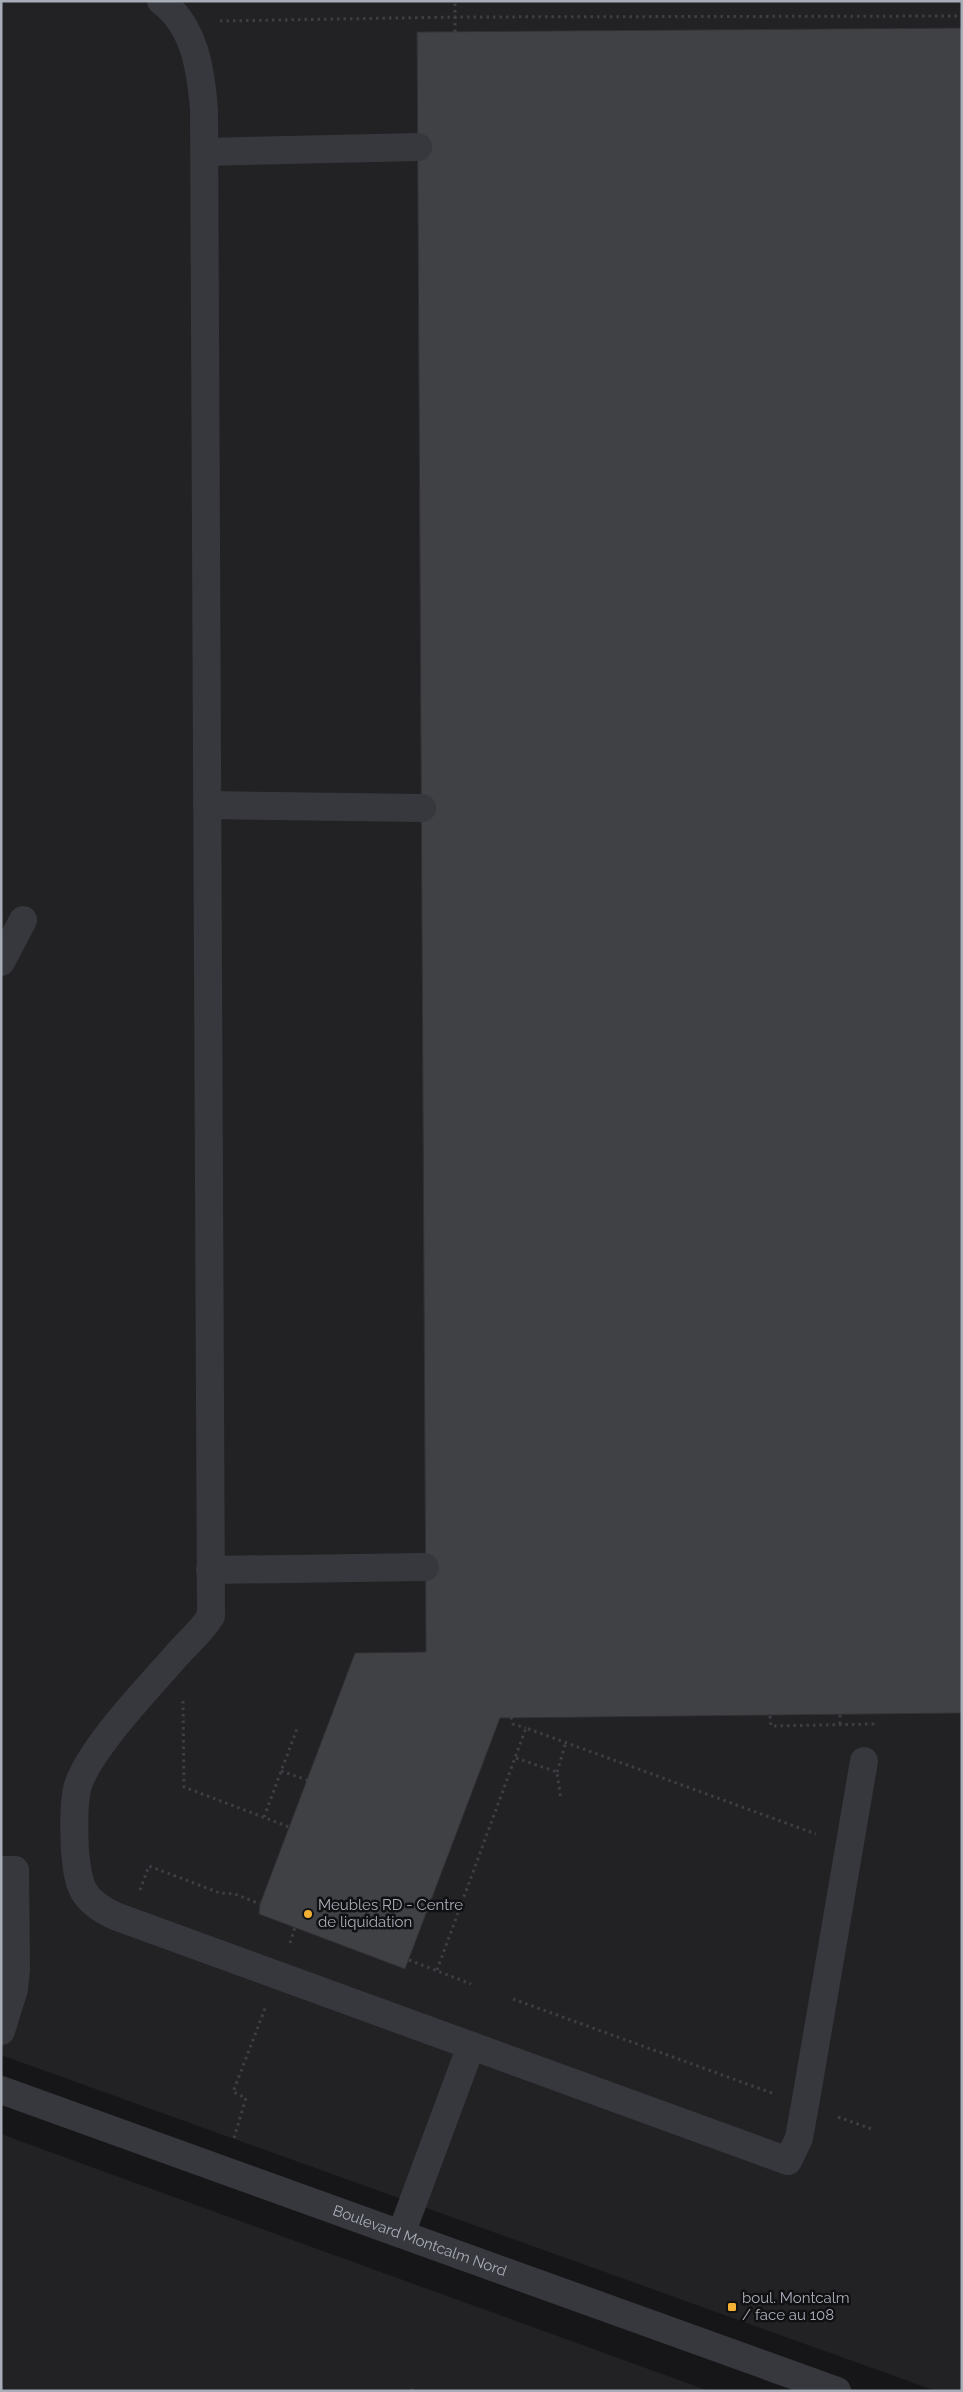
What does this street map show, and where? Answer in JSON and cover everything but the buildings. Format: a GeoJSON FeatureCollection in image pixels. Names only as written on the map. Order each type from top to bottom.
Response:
{"type":"FeatureCollection","features":[{"type":"Feature","properties":{"kind":"street"},"geometry":{"type":"LineString","coordinates":[[161,1],[186,31],[198,61],[203,94],[205,152],[211,1616],[98,1750],[81,1778],[76,1797],[75,1840],[76,1866],[82,1891],[97,1908],[115,1916],[788,2161],[799,2138],[864,1761]]}},
{"type":"Feature","properties":{"kind":"street"},"geometry":{"type":"LineString","coordinates":[[205,152],[418,147]]}},
{"type":"Feature","properties":{"kind":"street"},"geometry":{"type":"LineString","coordinates":[[207,805],[422,808]]}},
{"type":"Feature","properties":{"kind":"street"},"geometry":{"type":"LineString","coordinates":[[1,962],[23,920]]}},
{"type":"Feature","properties":{"kind":"street"},"geometry":{"type":"LineString","coordinates":[[210,1570],[425,1566]]}},
{"type":"Feature","properties":{"kind":"street"},"geometry":{"type":"LineString","coordinates":[[1,1870],[15,1870],[17,1946],[14,1989],[1,2031]]}},
{"type":"Feature","properties":{"kind":"street"},"geometry":{"type":"LineString","coordinates":[[401,2234],[471,2046]]}},
{"type":"Feature","properties":{"kind":"street","name":"Boulevard Montcalm Nord"},"geometry":{"type":"LineString","coordinates":[[1,2090],[837,2391]]}},
{"type":"Feature","properties":{"kind":"path"},"geometry":{"type":"LineString","coordinates":[[455,1],[455,32]]}},
{"type":"Feature","properties":{"kind":"path"},"geometry":{"type":"LineString","coordinates":[[222,20],[962,16]]}},
{"type":"Feature","properties":{"kind":"path"},"geometry":{"type":"LineString","coordinates":[[183,1691],[184,1788],[289,1827]]}},
{"type":"Feature","properties":{"kind":"path"},"geometry":{"type":"LineString","coordinates":[[840,1715],[840,1725]]}},
{"type":"Feature","properties":{"kind":"path"},"geometry":{"type":"LineString","coordinates":[[770,1716],[771,1726],[873,1724],[873,1733]]}},
{"type":"Feature","properties":{"kind":"path"},"geometry":{"type":"LineString","coordinates":[[511,1717],[513,1724],[816,1834]]}},
{"type":"Feature","properties":{"kind":"path"},"geometry":{"type":"LineString","coordinates":[[264,1817],[298,1726]]}},
{"type":"Feature","properties":{"kind":"path"},"geometry":{"type":"LineString","coordinates":[[437,1970],[526,1728]]}},
{"type":"Feature","properties":{"kind":"path"},"geometry":{"type":"LineString","coordinates":[[561,1800],[557,1772],[566,1742]]}},
{"type":"Feature","properties":{"kind":"path"},"geometry":{"type":"LineString","coordinates":[[516,1758],[557,1772]]}},
{"type":"Feature","properties":{"kind":"path"},"geometry":{"type":"LineString","coordinates":[[281,1771],[307,1780]]}},
{"type":"Feature","properties":{"kind":"path"},"geometry":{"type":"LineString","coordinates":[[149,1866],[220,1893],[234,1894],[260,1904]]}},
{"type":"Feature","properties":{"kind":"path"},"geometry":{"type":"LineString","coordinates":[[409,1960],[471,1984]]}},
{"type":"Feature","properties":{"kind":"path"},"geometry":{"type":"LineString","coordinates":[[235,2134],[246,2098],[233,2092],[269,1998]]}},
{"type":"Feature","properties":{"kind":"path"},"geometry":{"type":"LineString","coordinates":[[513,1998],[773,2093]]}},
{"type":"Feature","properties":{"kind":"path"},"geometry":{"type":"LineString","coordinates":[[837,2117],[872,2130]]}},
{"type":"Feature","properties":{"kind":"shaded area"},"geometry":{"type":"Polygon","coordinates":[[[1,1],[962,1],[962,2391],[936,2391],[1,2055],[1,1]]]}},
{"type":"Feature","properties":{"kind":"shaded area"},"geometry":{"type":"Polygon","coordinates":[[[1,2134],[105,2172],[709,2391],[1,2391],[1,2134]]]}},
{"type":"Feature","properties":{"kind":"place","name":"Meubles RD - Centre de liquidation"},"geometry":{"type":"Point","coordinates":[308,1914]}},
{"type":"Feature","properties":{"kind":"place","name":"boul. Montcalm / face au 108"},"geometry":{"type":"Point","coordinates":[732,2307]}}]}
